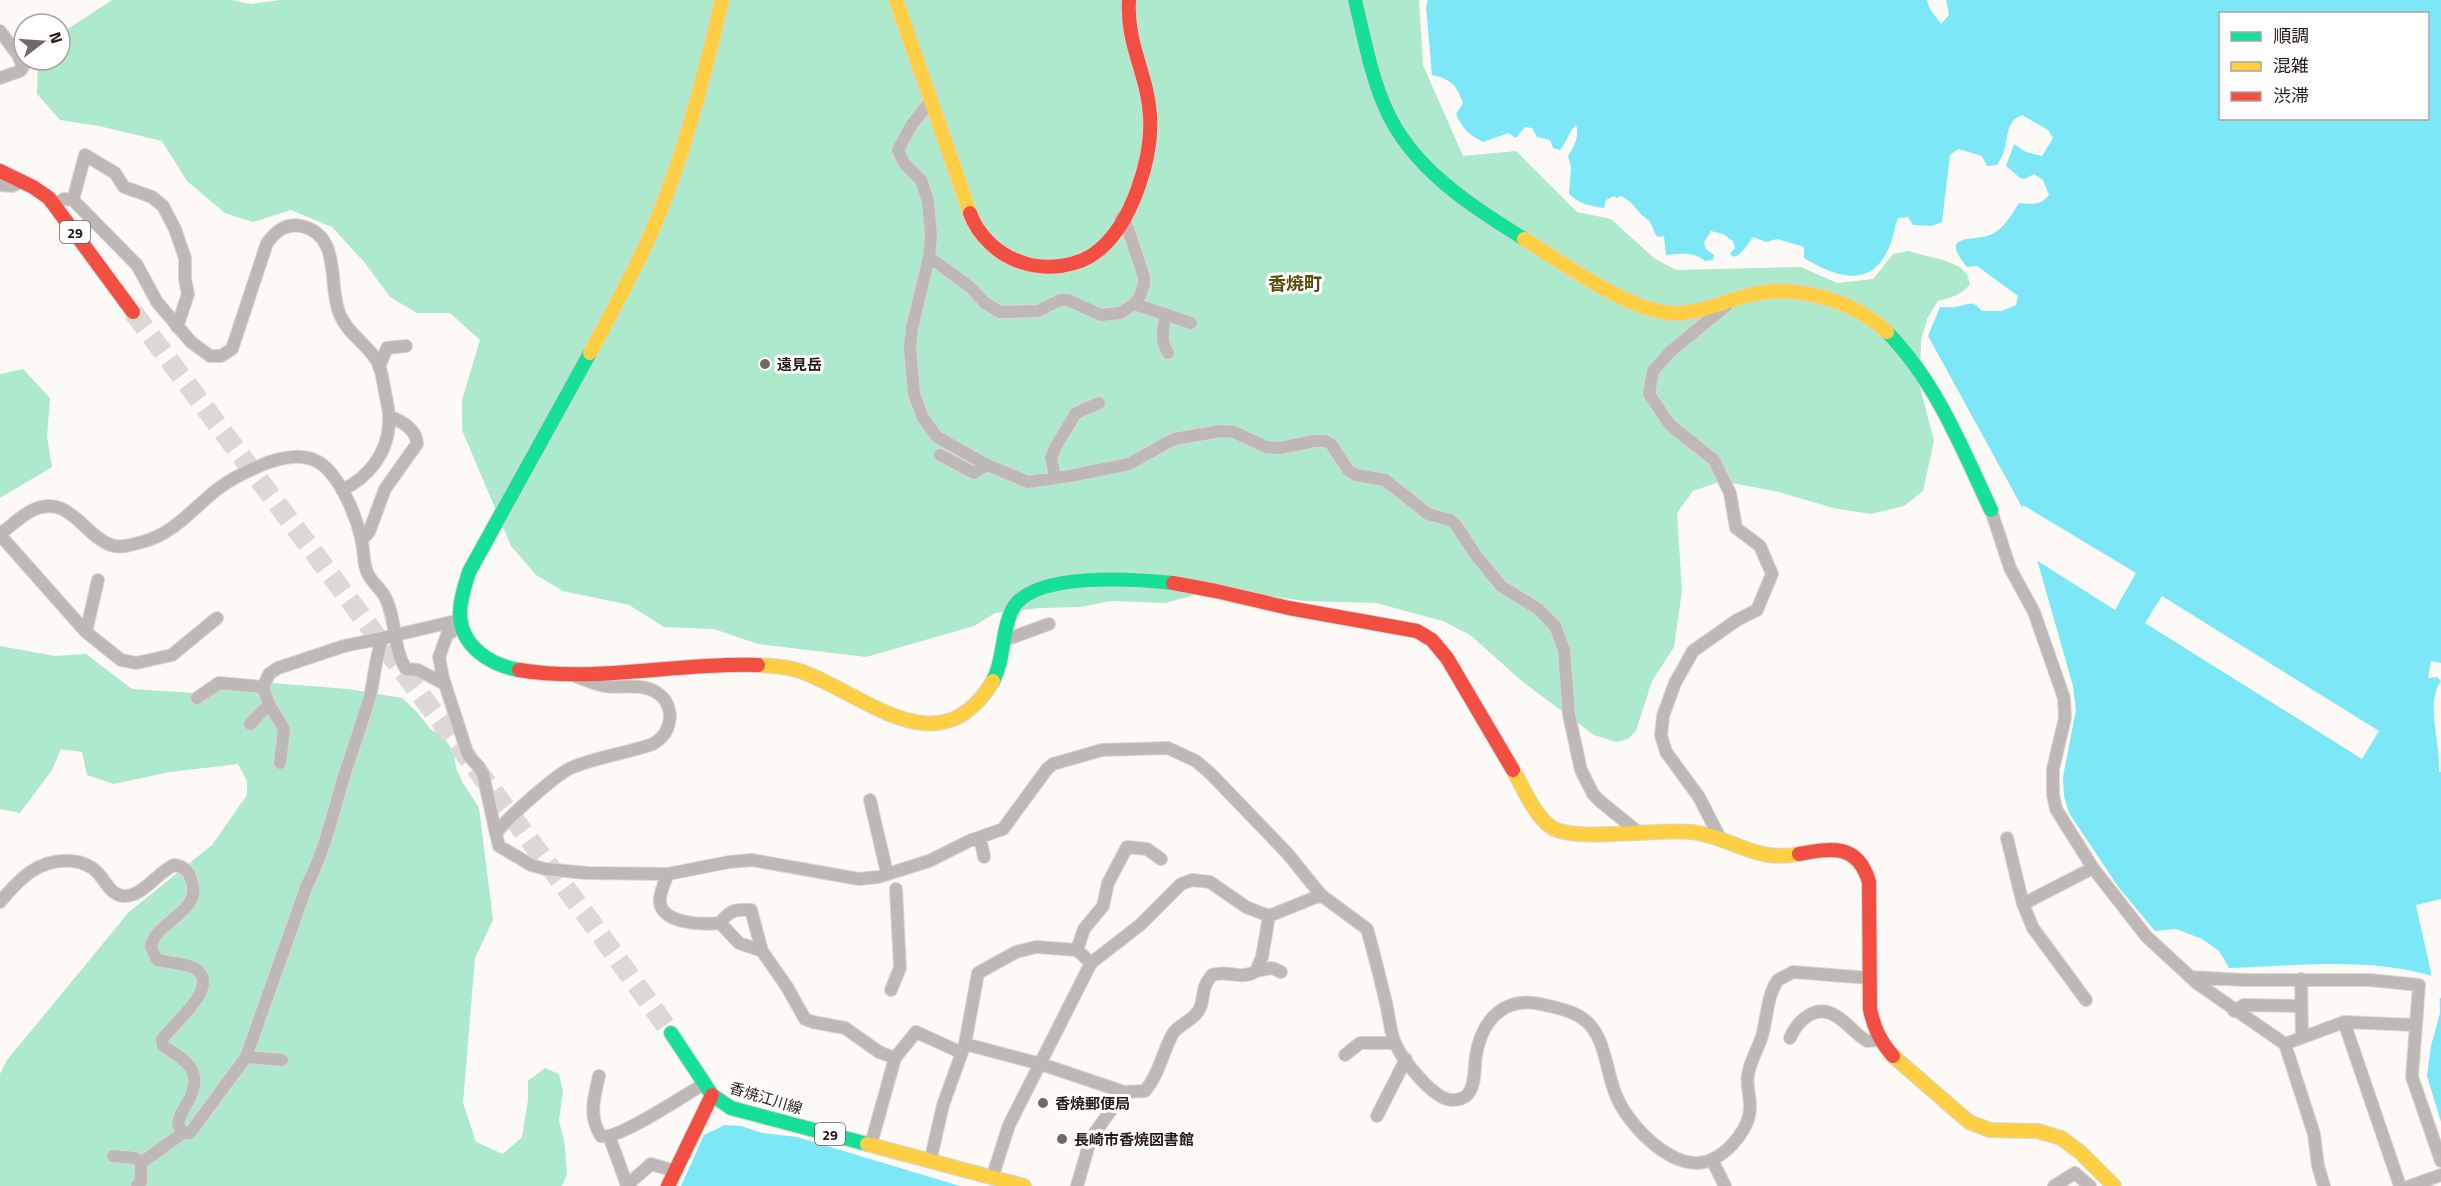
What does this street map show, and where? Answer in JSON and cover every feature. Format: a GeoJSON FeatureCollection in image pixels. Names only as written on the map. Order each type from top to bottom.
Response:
{"type":"FeatureCollection","features":[{"type":"Feature","properties":{"kind":"street"},"geometry":{"type":"LineString","coordinates":[[495,834],[518,809],[571,768],[653,744],[664,737],[667,731],[670,714],[668,704],[661,695],[650,688],[604,686],[572,676],[513,669],[495,664],[476,650],[461,622],[464,587],[476,557],[626,287],[670,186],[706,72],[722,0]]}},
{"type":"Feature","properties":{"kind":"street"},"geometry":{"type":"LineString","coordinates":[[896,0],[972,220],[982,237],[996,251],[1024,264],[1042,267],[1064,265],[1081,260],[1100,249],[1121,218],[1136,187],[1149,150],[1150,111],[1129,33],[1129,0]]}},
{"type":"Feature","properties":{"kind":"street"},"geometry":{"type":"LineString","coordinates":[[1355,0],[1383,105],[1401,137],[1431,172],[1488,216],[1622,297],[1654,310],[1689,313],[1751,294],[1784,290],[1811,294],[1839,303],[1889,333],[1910,356],[1931,391],[1991,510],[2010,568],[2034,612],[2064,698],[2065,718],[2053,769],[2053,795],[2063,822],[2092,868],[2146,936],[2190,977],[2234,1011],[2285,1044],[2314,1134],[2318,1166],[2324,1186]]}},
{"type":"Feature","properties":{"kind":"street"},"geometry":{"type":"LineString","coordinates":[[0,31],[9,40],[23,67],[20,71],[0,78]]}},
{"type":"Feature","properties":{"kind":"street"},"geometry":{"type":"LineString","coordinates":[[931,101],[912,124],[898,150],[904,163],[921,180],[925,189],[930,225],[929,257],[912,328],[910,348],[914,394],[922,418],[936,437],[987,465],[1028,482],[1129,464],[1174,439],[1221,431],[1234,432],[1266,447],[1280,448],[1314,441],[1325,441],[1331,444],[1348,470],[1356,475],[1385,480],[1428,514],[1443,517],[1456,525],[1475,554],[1501,586],[1538,609],[1555,626],[1564,650],[1569,715],[1581,770],[1593,794],[1638,832]]}},
{"type":"Feature","properties":{"kind":"street"},"geometry":{"type":"LineString","coordinates":[[74,200],[85,155],[115,173],[124,187],[152,197],[163,206],[175,228],[185,258],[188,294],[177,327]]}},
{"type":"Feature","properties":{"kind":"street","name":"29"},"geometry":{"type":"LineString","coordinates":[[0,171],[40,191],[55,205],[133,312]]}},
{"type":"Feature","properties":{"kind":"street"},"geometry":{"type":"LineString","coordinates":[[0,185],[12,186],[23,182]]}},
{"type":"Feature","properties":{"kind":"street"},"geometry":{"type":"LineString","coordinates":[[55,205],[64,199],[74,200],[137,265],[146,286],[177,327],[210,356],[216,357],[228,354],[238,333],[267,243],[273,234],[282,228],[300,226],[318,234],[324,240],[332,258],[333,281],[340,316],[347,328],[380,367],[389,416],[388,433],[374,465],[360,481],[342,490]]}},
{"type":"Feature","properties":{"kind":"street"},"geometry":{"type":"LineString","coordinates":[[929,257],[970,287],[984,303],[1000,312],[1038,311],[1060,300],[1068,300],[1101,315],[1120,313],[1134,304],[1143,291],[1144,277],[1128,229],[1121,218]]}},
{"type":"Feature","properties":{"kind":"street"},"geometry":{"type":"LineString","coordinates":[[1721,840],[1699,797],[1666,752],[1661,735],[1663,716],[1675,683],[1693,651],[1737,620],[1757,610],[1772,574],[1760,546],[1736,528],[1730,493],[1714,460],[1670,425],[1649,394],[1653,371],[1671,351],[1733,300]]}},
{"type":"Feature","properties":{"kind":"street"},"geometry":{"type":"LineString","coordinates":[[1134,304],[1191,323]]}},
{"type":"Feature","properties":{"kind":"street"},"geometry":{"type":"LineString","coordinates":[[1166,314],[1163,330],[1164,346],[1168,353]]}},
{"type":"Feature","properties":{"kind":"street"},"geometry":{"type":"LineString","coordinates":[[380,367],[387,348],[406,345]]}},
{"type":"Feature","properties":{"kind":"street"},"geometry":{"type":"LineString","coordinates":[[1054,478],[1051,457],[1056,446],[1076,413],[1099,403]]}},
{"type":"Feature","properties":{"kind":"street"},"geometry":{"type":"LineString","coordinates":[[362,540],[369,532],[385,489],[417,444],[415,433],[398,419],[389,416]]}},
{"type":"Feature","properties":{"kind":"street"},"geometry":{"type":"LineString","coordinates":[[940,455],[974,473],[987,465]]}},
{"type":"Feature","properties":{"kind":"street"},"geometry":{"type":"LineString","coordinates":[[217,618],[172,655],[136,663],[121,660],[86,632],[0,534],[32,510],[48,506],[64,510],[111,546],[119,547],[160,537],[221,487],[254,468],[279,459],[312,459],[326,468],[342,490],[353,512],[362,540],[367,572],[384,596],[389,636],[399,658],[406,669],[418,670],[445,684]]}},
{"type":"Feature","properties":{"kind":"street"},"geometry":{"type":"LineString","coordinates":[[86,632],[98,579]]}},
{"type":"Feature","properties":{"kind":"street"},"geometry":{"type":"LineString","coordinates":[[572,676],[710,666],[787,668],[807,672],[859,701],[897,716],[933,725],[941,724],[963,714],[991,685],[1000,666],[1009,615],[1016,602],[1027,593],[1063,583],[1115,579],[1175,583],[1290,608],[1417,631],[1432,640],[1447,658],[1526,793],[1551,827],[1572,834],[1691,832],[1709,835],[1761,855],[1791,857],[1825,850],[1845,851],[1857,858],[1867,873],[1869,882],[1869,1011],[1873,1027],[1880,1040],[1904,1066],[1969,1121],[1981,1128],[1997,1132],[2036,1131],[2061,1137],[2084,1155],[2114,1186]]}},
{"type":"Feature","properties":{"kind":"street"},"geometry":{"type":"LineString","coordinates":[[280,763],[284,729],[269,704],[263,687],[269,674],[278,668],[344,646],[461,622]]}},
{"type":"Feature","properties":{"kind":"street"},"geometry":{"type":"LineString","coordinates":[[461,622],[447,634],[439,657],[445,684],[468,755],[483,774],[499,846],[519,859],[545,869],[586,873],[668,874],[729,862],[752,860],[858,879],[929,861],[1003,829],[1053,764],[1102,750],[1168,748],[1196,761],[1211,774],[1272,836],[1321,895],[1367,928],[1395,1043],[1428,1086],[1439,1095],[1452,1100],[1468,1094],[1472,1086],[1483,1030],[1500,1010],[1517,1002],[1529,1001],[1575,1012],[1591,1026],[1602,1049],[1618,1101],[1629,1118],[1655,1145],[1685,1163],[1698,1164],[1712,1160],[1733,1144],[1747,1120],[1750,1107],[1748,1086],[1750,1065],[1762,1037],[1770,1000],[1778,980],[1794,972],[1869,978]]}},
{"type":"Feature","properties":{"kind":"street"},"geometry":{"type":"LineString","coordinates":[[1005,640],[1049,624]]}},
{"type":"Feature","properties":{"kind":"street"},"geometry":{"type":"LineString","coordinates":[[0,902],[23,877],[37,867],[54,861],[77,862],[92,868],[108,887],[123,896],[139,891],[174,865],[180,866],[189,874],[193,889],[187,908],[153,938],[151,947],[157,960],[190,966],[198,971],[202,979],[199,998],[162,1039],[163,1046],[181,1057],[194,1073],[194,1086],[178,1121],[178,1127],[188,1134],[246,1057],[307,885],[321,859],[376,671],[376,653],[389,636]]}},
{"type":"Feature","properties":{"kind":"street"},"geometry":{"type":"LineString","coordinates":[[197,698],[219,683],[263,687]]}},
{"type":"Feature","properties":{"kind":"street"},"geometry":{"type":"LineString","coordinates":[[250,724],[269,704]]}},
{"type":"Feature","properties":{"kind":"street"},"geometry":{"type":"LineString","coordinates":[[870,800],[887,873]]}},
{"type":"Feature","properties":{"kind":"street"},"geometry":{"type":"LineString","coordinates":[[980,838],[984,857]]}},
{"type":"Feature","properties":{"kind":"street"},"geometry":{"type":"LineString","coordinates":[[2007,838],[2023,904],[2033,928],[2086,1000]]}},
{"type":"Feature","properties":{"kind":"street"},"geometry":{"type":"LineString","coordinates":[[1077,950],[1084,929],[1103,906],[1108,883],[1127,847],[1147,849],[1161,859]]}},
{"type":"Feature","properties":{"kind":"street"},"geometry":{"type":"LineString","coordinates":[[2023,904],[2092,868]]}},
{"type":"Feature","properties":{"kind":"street"},"geometry":{"type":"LineString","coordinates":[[668,874],[660,901],[667,915],[692,923],[720,923],[739,943],[762,951]]}},
{"type":"Feature","properties":{"kind":"street"},"geometry":{"type":"LineString","coordinates":[[992,1178],[1009,1125],[1091,963],[1140,925],[1181,884],[1192,880],[1210,882],[1246,907],[1269,916],[1321,895]]}},
{"type":"Feature","properties":{"kind":"street"},"geometry":{"type":"LineString","coordinates":[[891,990],[900,968],[896,888]]}},
{"type":"Feature","properties":{"kind":"street"},"geometry":{"type":"LineString","coordinates":[[720,923],[727,914],[736,909],[752,910],[762,951],[787,987],[805,1019],[845,1028],[879,1052],[895,1058]]}},
{"type":"Feature","properties":{"kind":"street"},"geometry":{"type":"LineString","coordinates":[[1256,971],[1262,957],[1269,916]]}},
{"type":"Feature","properties":{"kind":"street"},"geometry":{"type":"LineString","coordinates":[[930,1162],[943,1106],[962,1048],[978,973],[1027,948],[1077,950],[1091,963]]}},
{"type":"Feature","properties":{"kind":"street"},"geometry":{"type":"LineString","coordinates":[[871,1144],[895,1058],[916,1032],[962,1048],[1041,1064],[1124,1092],[1145,1091],[1153,1082],[1173,1033],[1188,1022],[1200,1008],[1202,991],[1212,975],[1224,972],[1242,976],[1272,968],[1281,972]]}},
{"type":"Feature","properties":{"kind":"street"},"geometry":{"type":"LineString","coordinates":[[2190,977],[2370,980],[2419,986],[2412,1077],[2441,1161]]}},
{"type":"Feature","properties":{"kind":"street"},"geometry":{"type":"LineString","coordinates":[[2301,979],[2301,1037]]}},
{"type":"Feature","properties":{"kind":"street"},"geometry":{"type":"LineString","coordinates":[[2234,1011],[2244,1005],[2300,1006]]}},
{"type":"Feature","properties":{"kind":"street"},"geometry":{"type":"LineString","coordinates":[[1790,1038],[1801,1019],[1824,1012],[1837,1016],[1867,1041],[1880,1040]]}},
{"type":"Feature","properties":{"kind":"street"},"geometry":{"type":"LineString","coordinates":[[2285,1044],[2344,1022],[2415,1025]]}},
{"type":"Feature","properties":{"kind":"street"},"geometry":{"type":"LineString","coordinates":[[2344,1022],[2400,1186]]}},
{"type":"Feature","properties":{"kind":"street","name":"香焼江川線"},"geometry":{"type":"LineString","coordinates":[[671,1033],[708,1089],[723,1104],[738,1110],[1024,1186]]}},
{"type":"Feature","properties":{"kind":"street"},"geometry":{"type":"LineString","coordinates":[[1344,1055],[1360,1043],[1395,1043]]}},
{"type":"Feature","properties":{"kind":"street"},"geometry":{"type":"LineString","coordinates":[[246,1057],[282,1060]]}},
{"type":"Feature","properties":{"kind":"street"},"geometry":{"type":"LineString","coordinates":[[1377,1116],[1406,1059]]}},
{"type":"Feature","properties":{"kind":"street"},"geometry":{"type":"LineString","coordinates":[[599,1076],[592,1115],[601,1136],[622,1132],[708,1089]]}},
{"type":"Feature","properties":{"kind":"street"},"geometry":{"type":"LineString","coordinates":[[668,1186],[708,1089]]}},
{"type":"Feature","properties":{"kind":"street"},"geometry":{"type":"LineString","coordinates":[[1077,1186],[1091,1138],[1124,1092]]}},
{"type":"Feature","properties":{"kind":"street"},"geometry":{"type":"LineString","coordinates":[[141,1163],[183,1132]]}},
{"type":"Feature","properties":{"kind":"street"},"geometry":{"type":"LineString","coordinates":[[609,1136],[626,1186],[651,1164],[675,1171]]}},
{"type":"Feature","properties":{"kind":"street"},"geometry":{"type":"LineString","coordinates":[[113,1156],[135,1158],[141,1163]]}},
{"type":"Feature","properties":{"kind":"street"},"geometry":{"type":"LineString","coordinates":[[1712,1160],[1725,1186]]}},
{"type":"Feature","properties":{"kind":"street"},"geometry":{"type":"LineString","coordinates":[[137,1186],[141,1182],[141,1163]]}},
{"type":"Feature","properties":{"kind":"street"},"geometry":{"type":"LineString","coordinates":[[2054,1186],[2075,1173],[2090,1186]]}},
{"type":"Feature","properties":{"kind":"street"},"geometry":{"type":"LineString","coordinates":[[2409,1186],[2441,1175]]}},
{"type":"Feature","properties":{"kind":"green space"},"geometry":{"type":"Polygon","coordinates":[[[112,0],[231,0],[251,4],[280,0],[1419,0],[1423,65],[1463,156],[1516,151],[1577,212],[1611,219],[1654,258],[1676,270],[1801,267],[1837,283],[1873,279],[1893,254],[1908,251],[1960,267],[1967,274],[1970,284],[1960,293],[1938,301],[1927,319],[1921,341],[1920,387],[1934,441],[1923,491],[1904,506],[1871,514],[1833,508],[1779,492],[1722,481],[1693,491],[1677,513],[1682,591],[1674,647],[1652,681],[1636,731],[1628,739],[1616,742],[1594,735],[1523,682],[1470,635],[1443,621],[1376,603],[1303,601],[1243,591],[1202,593],[1165,603],[1111,601],[1080,607],[1040,608],[995,613],[974,626],[866,657],[758,644],[714,629],[664,627],[629,605],[563,591],[536,575],[511,546],[462,430],[462,400],[480,340],[450,313],[417,313],[390,297],[365,263],[332,227],[291,210],[253,222],[225,213],[187,181],[162,141],[99,126],[60,120],[37,94],[38,72],[72,72],[72,26],[112,0]]]}},
{"type":"Feature","properties":{"kind":"green space"},"geometry":{"type":"Polygon","coordinates":[[[23,369],[50,398],[47,437],[52,467],[0,498],[0,374],[23,369]]]}},
{"type":"Feature","properties":{"kind":"green space"},"geometry":{"type":"Polygon","coordinates":[[[0,646],[55,656],[86,654],[132,689],[211,694],[237,680],[348,689],[402,698],[431,730],[442,734],[454,753],[456,768],[463,783],[479,808],[493,920],[475,958],[463,1103],[476,1142],[503,1154],[522,1137],[528,1100],[528,1081],[545,1068],[559,1074],[563,1091],[559,1120],[565,1146],[567,1174],[562,1186],[0,1186],[0,1074],[7,1060],[129,912],[212,845],[247,795],[247,781],[238,764],[170,772],[114,784],[87,775],[82,752],[61,749],[52,770],[20,813],[0,809],[0,646]]]}},
{"type":"Feature","properties":{"kind":"water"},"geometry":{"type":"Polygon","coordinates":[[[1428,0],[1927,0],[1930,9],[1941,24],[1949,15],[1946,0],[2441,0],[2441,663],[2431,661],[2428,678],[2437,677],[2441,681],[2436,690],[2434,712],[2439,772],[2441,772],[2441,1122],[2427,1076],[2431,1046],[2440,1013],[2439,978],[2414,971],[2361,965],[2308,964],[2229,968],[2219,951],[2202,939],[2176,929],[2155,931],[2119,888],[2069,813],[2064,796],[2063,777],[2076,710],[2073,686],[2022,507],[1928,336],[1940,307],[1972,304],[1982,311],[2002,311],[2016,305],[2018,296],[1977,266],[1967,267],[1956,249],[1960,241],[1995,233],[2007,221],[2019,203],[2039,203],[2046,199],[2049,195],[2043,180],[2034,174],[2025,179],[2020,178],[2006,166],[2014,144],[2026,152],[2042,156],[2053,138],[2048,130],[2022,115],[2016,119],[2011,123],[2002,157],[1997,165],[1987,166],[1982,156],[1958,149],[1950,155],[1942,222],[1932,226],[1913,225],[1908,217],[1898,218],[1890,246],[1880,263],[1871,271],[1850,276],[1815,264],[1804,258],[1804,247],[1777,239],[1766,242],[1753,237],[1742,251],[1733,257],[1730,254],[1735,248],[1733,241],[1723,234],[1711,231],[1704,242],[1706,249],[1714,255],[1713,260],[1705,261],[1687,254],[1666,255],[1664,236],[1658,237],[1649,221],[1632,203],[1621,196],[1617,198],[1614,196],[1606,200],[1604,208],[1585,204],[1569,194],[1571,167],[1568,156],[1577,137],[1576,125],[1560,150],[1553,148],[1550,140],[1537,137],[1532,128],[1525,127],[1516,138],[1508,133],[1483,142],[1466,131],[1456,114],[1463,103],[1458,91],[1449,81],[1432,75],[1426,7],[1428,0]]]}},
{"type":"Feature","properties":{"kind":"water"},"geometry":{"type":"Polygon","coordinates":[[[725,1125],[741,1126],[762,1133],[797,1137],[960,1186],[681,1186],[704,1135],[725,1125]]]}},
{"type":"Feature","properties":{"kind":"pier"},"geometry":{"type":"Polygon","coordinates":[[[2023,505],[2136,573],[2115,610],[2033,558],[2021,515],[2023,505]]]}},
{"type":"Feature","properties":{"kind":"pier"},"geometry":{"type":"Polygon","coordinates":[[[2162,596],[2379,731],[2362,759],[2145,623],[2162,596]]]}},
{"type":"Feature","properties":{"kind":"pier"},"geometry":{"type":"Polygon","coordinates":[[[2441,899],[2441,998],[2437,999],[2436,981],[2428,978],[2432,977],[2416,905],[2441,899]]]}},
{"type":"Feature","properties":{"kind":"tunnel"},"geometry":{"type":"LineString","coordinates":[[133,312],[589,919],[671,1033]]}},
{"type":"Feature","properties":{"kind":"traffic: fast"},"geometry":{"type":"LineString","coordinates":[[1355,0],[1371,68],[1380,94],[1396,129],[1410,149],[1444,183],[1483,213],[1524,239]]}},
{"type":"Feature","properties":{"kind":"traffic: fast"},"geometry":{"type":"LineString","coordinates":[[1887,332],[1920,372],[1934,394],[1991,510]]}},
{"type":"Feature","properties":{"kind":"traffic: fast"},"geometry":{"type":"LineString","coordinates":[[519,670],[498,664],[471,644],[461,625],[462,597],[469,572],[590,353]]}},
{"type":"Feature","properties":{"kind":"traffic: fast"},"geometry":{"type":"LineString","coordinates":[[993,681],[1009,618],[1012,610],[1023,597],[1061,583],[1085,580],[1173,583]]}},
{"type":"Feature","properties":{"kind":"traffic: fast"},"geometry":{"type":"LineString","coordinates":[[671,1033],[712,1095],[731,1108],[867,1144]]}},
{"type":"Feature","properties":{"kind":"traffic: slow"},"geometry":{"type":"LineString","coordinates":[[590,353],[633,270],[662,207],[692,116],[722,0]]}},
{"type":"Feature","properties":{"kind":"traffic: slow"},"geometry":{"type":"LineString","coordinates":[[896,0],[970,213]]}},
{"type":"Feature","properties":{"kind":"traffic: slow"},"geometry":{"type":"LineString","coordinates":[[1524,239],[1595,284],[1653,310],[1670,313],[1690,312],[1764,292],[1802,293],[1821,297],[1857,311],[1873,320],[1887,332]]}},
{"type":"Feature","properties":{"kind":"traffic: slow"},"geometry":{"type":"LineString","coordinates":[[758,665],[783,667],[802,672],[905,720],[929,723],[951,720],[973,706],[993,681]]}},
{"type":"Feature","properties":{"kind":"traffic: slow"},"geometry":{"type":"LineString","coordinates":[[1513,770],[1539,815],[1551,827],[1563,832],[1597,835],[1692,832],[1769,855],[1799,854]]}},
{"type":"Feature","properties":{"kind":"traffic: slow"},"geometry":{"type":"LineString","coordinates":[[1893,1056],[1969,1122],[1990,1130],[2038,1131],[2061,1138],[2080,1152],[2114,1186]]}},
{"type":"Feature","properties":{"kind":"traffic: slow"},"geometry":{"type":"LineString","coordinates":[[867,1144],[1024,1186]]}},
{"type":"Feature","properties":{"kind":"traffic: jam"},"geometry":{"type":"LineString","coordinates":[[970,213],[978,229],[990,244],[1005,255],[1031,265],[1051,267],[1072,264],[1091,256],[1111,238],[1130,207],[1138,188],[1144,169],[1150,132],[1148,101],[1131,31],[1129,0]]}},
{"type":"Feature","properties":{"kind":"traffic: jam"},"geometry":{"type":"LineString","coordinates":[[0,171],[33,187],[49,198],[133,312]]}},
{"type":"Feature","properties":{"kind":"traffic: jam"},"geometry":{"type":"LineString","coordinates":[[1173,583],[1289,608],[1417,631],[1432,640],[1447,658],[1513,770]]}},
{"type":"Feature","properties":{"kind":"traffic: jam"},"geometry":{"type":"LineString","coordinates":[[519,670],[578,674],[698,666],[758,665]]}},
{"type":"Feature","properties":{"kind":"traffic: jam"},"geometry":{"type":"LineString","coordinates":[[1799,854],[1822,850],[1842,851],[1858,860],[1864,869],[1869,882],[1870,1009],[1878,1034],[1893,1056]]}},
{"type":"Feature","properties":{"kind":"traffic: jam"},"geometry":{"type":"LineString","coordinates":[[668,1186],[712,1095]]}},
{"type":"Feature","properties":{"kind":"place","name":"遠見岳"},"geometry":{"type":"Point","coordinates":[765,364]}},
{"type":"Feature","properties":{"kind":"place","name":"香焼郵便局"},"geometry":{"type":"Point","coordinates":[1043,1103]}},
{"type":"Feature","properties":{"kind":"place","name":"長崎市香焼図書館"},"geometry":{"type":"Point","coordinates":[1062,1139]}},
{"type":"Feature","properties":{"kind":"district","name":"香焼町"},"geometry":{"type":"Point","coordinates":[1295,283]}}]}
